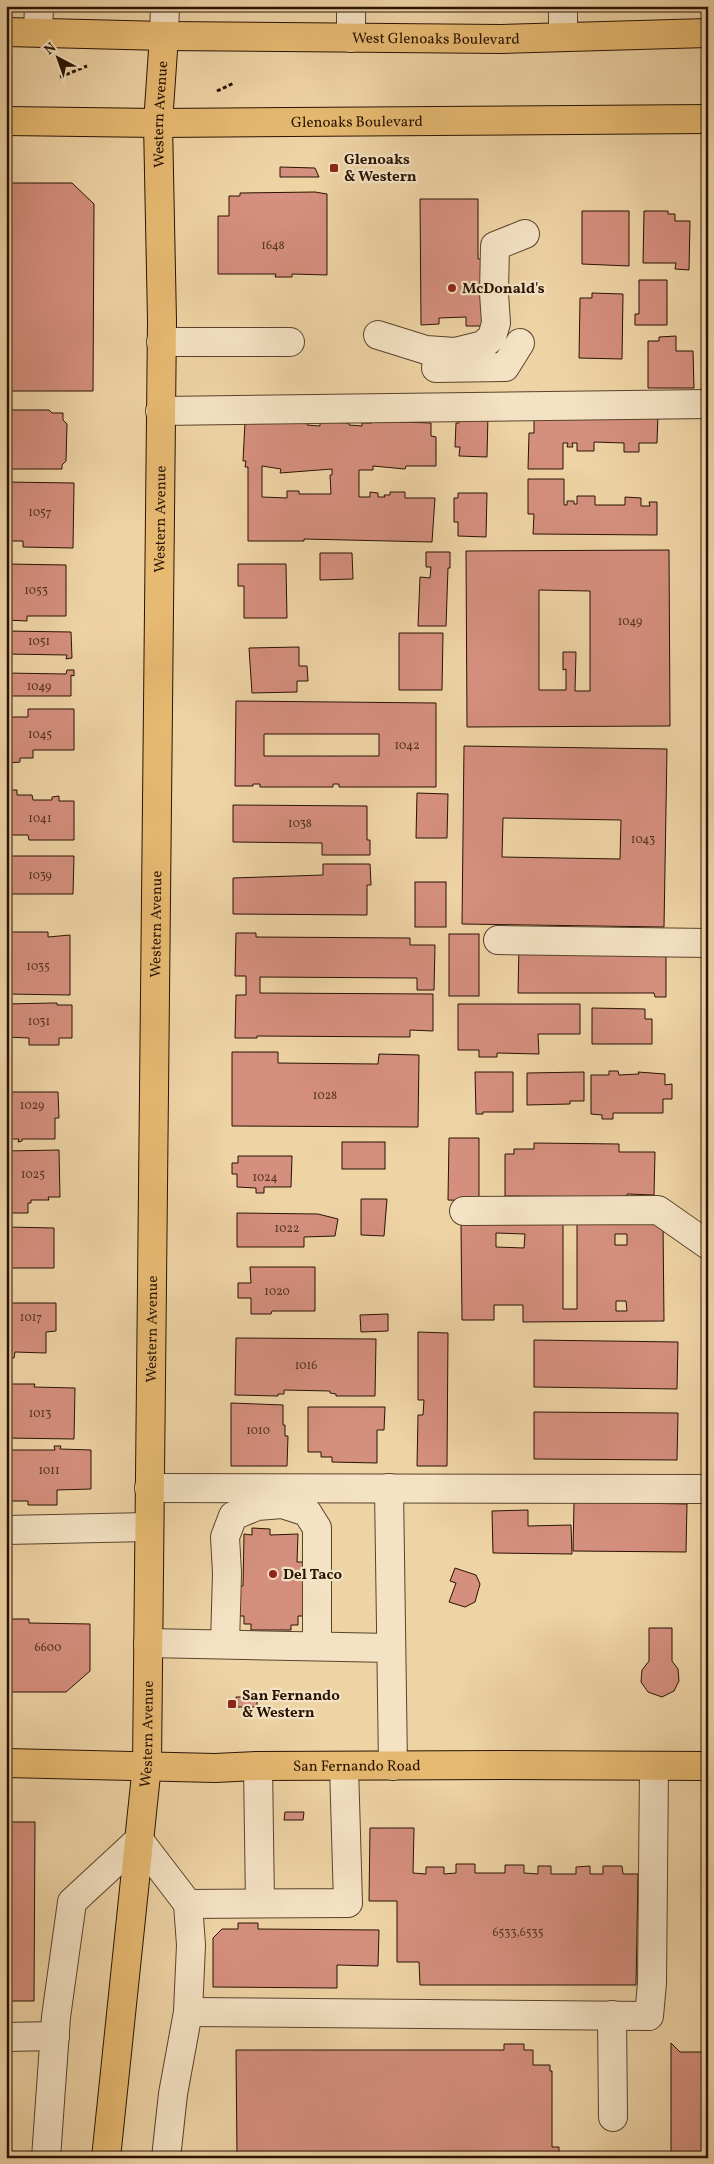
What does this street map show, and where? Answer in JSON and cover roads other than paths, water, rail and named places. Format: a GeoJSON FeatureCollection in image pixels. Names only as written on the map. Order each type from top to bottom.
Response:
{"type":"FeatureCollection","features":[{"type":"Feature","properties":{"kind":"main road"},"geometry":{"type":"LineString","coordinates":[[6,32],[38,19],[164,36]]}},
{"type":"Feature","properties":{"kind":"main road","name":"West Glenoaks Boulevard"},"geometry":{"type":"LineString","coordinates":[[164,36],[501,39],[708,33]]}},
{"type":"Feature","properties":{"kind":"main road","name":"Western Avenue"},"geometry":{"type":"LineString","coordinates":[[106,2158],[147,1765],[161,342],[158,123],[164,36]]}},
{"type":"Feature","properties":{"kind":"main road","name":"Glenoaks Boulevard"},"geometry":{"type":"LineString","coordinates":[[6,121],[158,123],[708,119]]}},
{"type":"Feature","properties":{"kind":"main road","name":"San Fernando Road"},"geometry":{"type":"LineString","coordinates":[[6,1763],[215,1768],[258,1766],[708,1766]]}},
{"type":"Feature","properties":{"kind":"street","name":"Western Avenue"},"geometry":{"type":"LineString","coordinates":[[164,6],[164,36]]}},
{"type":"Feature","properties":{"kind":"street"},"geometry":{"type":"LineString","coordinates":[[351,6],[351,38]]}},
{"type":"Feature","properties":{"kind":"street"},"geometry":{"type":"LineString","coordinates":[[563,6],[564,37]]}},
{"type":"Feature","properties":{"kind":"street"},"geometry":{"type":"LineString","coordinates":[[520,343],[505,367],[428,368],[400,361],[378,335],[426,350],[455,352],[483,345],[492,337],[496,323],[494,293],[495,246],[525,234]]}},
{"type":"Feature","properties":{"kind":"street"},"geometry":{"type":"LineString","coordinates":[[161,342],[290,342]]}},
{"type":"Feature","properties":{"kind":"street"},"geometry":{"type":"LineString","coordinates":[[160,411],[708,404]]}},
{"type":"Feature","properties":{"kind":"street"},"geometry":{"type":"LineString","coordinates":[[498,940],[708,943]]}},
{"type":"Feature","properties":{"kind":"street"},"geometry":{"type":"LineString","coordinates":[[464,1211],[658,1210],[708,1245]]}},
{"type":"Feature","properties":{"kind":"street"},"geometry":{"type":"LineString","coordinates":[[149,1488],[708,1489]]}},
{"type":"Feature","properties":{"kind":"street"},"geometry":{"type":"LineString","coordinates":[[389,1488],[393,1766]]}},
{"type":"Feature","properties":{"kind":"street"},"geometry":{"type":"LineString","coordinates":[[225,1644],[227,1573],[225,1537],[233,1516],[257,1506],[282,1504],[307,1512],[317,1528],[317,1646]]}},
{"type":"Feature","properties":{"kind":"street"},"geometry":{"type":"LineString","coordinates":[[6,1530],[149,1526]]}},
{"type":"Feature","properties":{"kind":"street"},"geometry":{"type":"LineString","coordinates":[[148,1643],[391,1648]]}},
{"type":"Feature","properties":{"kind":"street"},"geometry":{"type":"LineString","coordinates":[[258,1766],[260,1903]]}},
{"type":"Feature","properties":{"kind":"street"},"geometry":{"type":"LineString","coordinates":[[188,1904],[348,1902],[344,1766]]}},
{"type":"Feature","properties":{"kind":"street"},"geometry":{"type":"LineString","coordinates":[[188,2012],[649,2016],[652,1982],[654,1767]]}},
{"type":"Feature","properties":{"kind":"street"},"geometry":{"type":"LineString","coordinates":[[46,2158],[55,2036],[72,1902],[139,1840],[188,1904],[191,1945],[188,2012],[173,2094],[166,2158]]}},
{"type":"Feature","properties":{"kind":"street"},"geometry":{"type":"LineString","coordinates":[[612,2015],[613,2117]]}},
{"type":"Feature","properties":{"kind":"street"},"geometry":{"type":"LineString","coordinates":[[6,2037],[55,2036]]}},
{"type":"Feature","properties":{"kind":"place","name":"Glenoaks & Western"},"geometry":{"type":"Point","coordinates":[334,168]}},
{"type":"Feature","properties":{"kind":"place","name":"McDonald's"},"geometry":{"type":"Point","coordinates":[452,288]}},
{"type":"Feature","properties":{"kind":"place","name":"Del Taco"},"geometry":{"type":"Point","coordinates":[273,1574]}},
{"type":"Feature","properties":{"kind":"place","name":"San Fernando & Western"},"geometry":{"type":"Point","coordinates":[232,1704]}}]}
